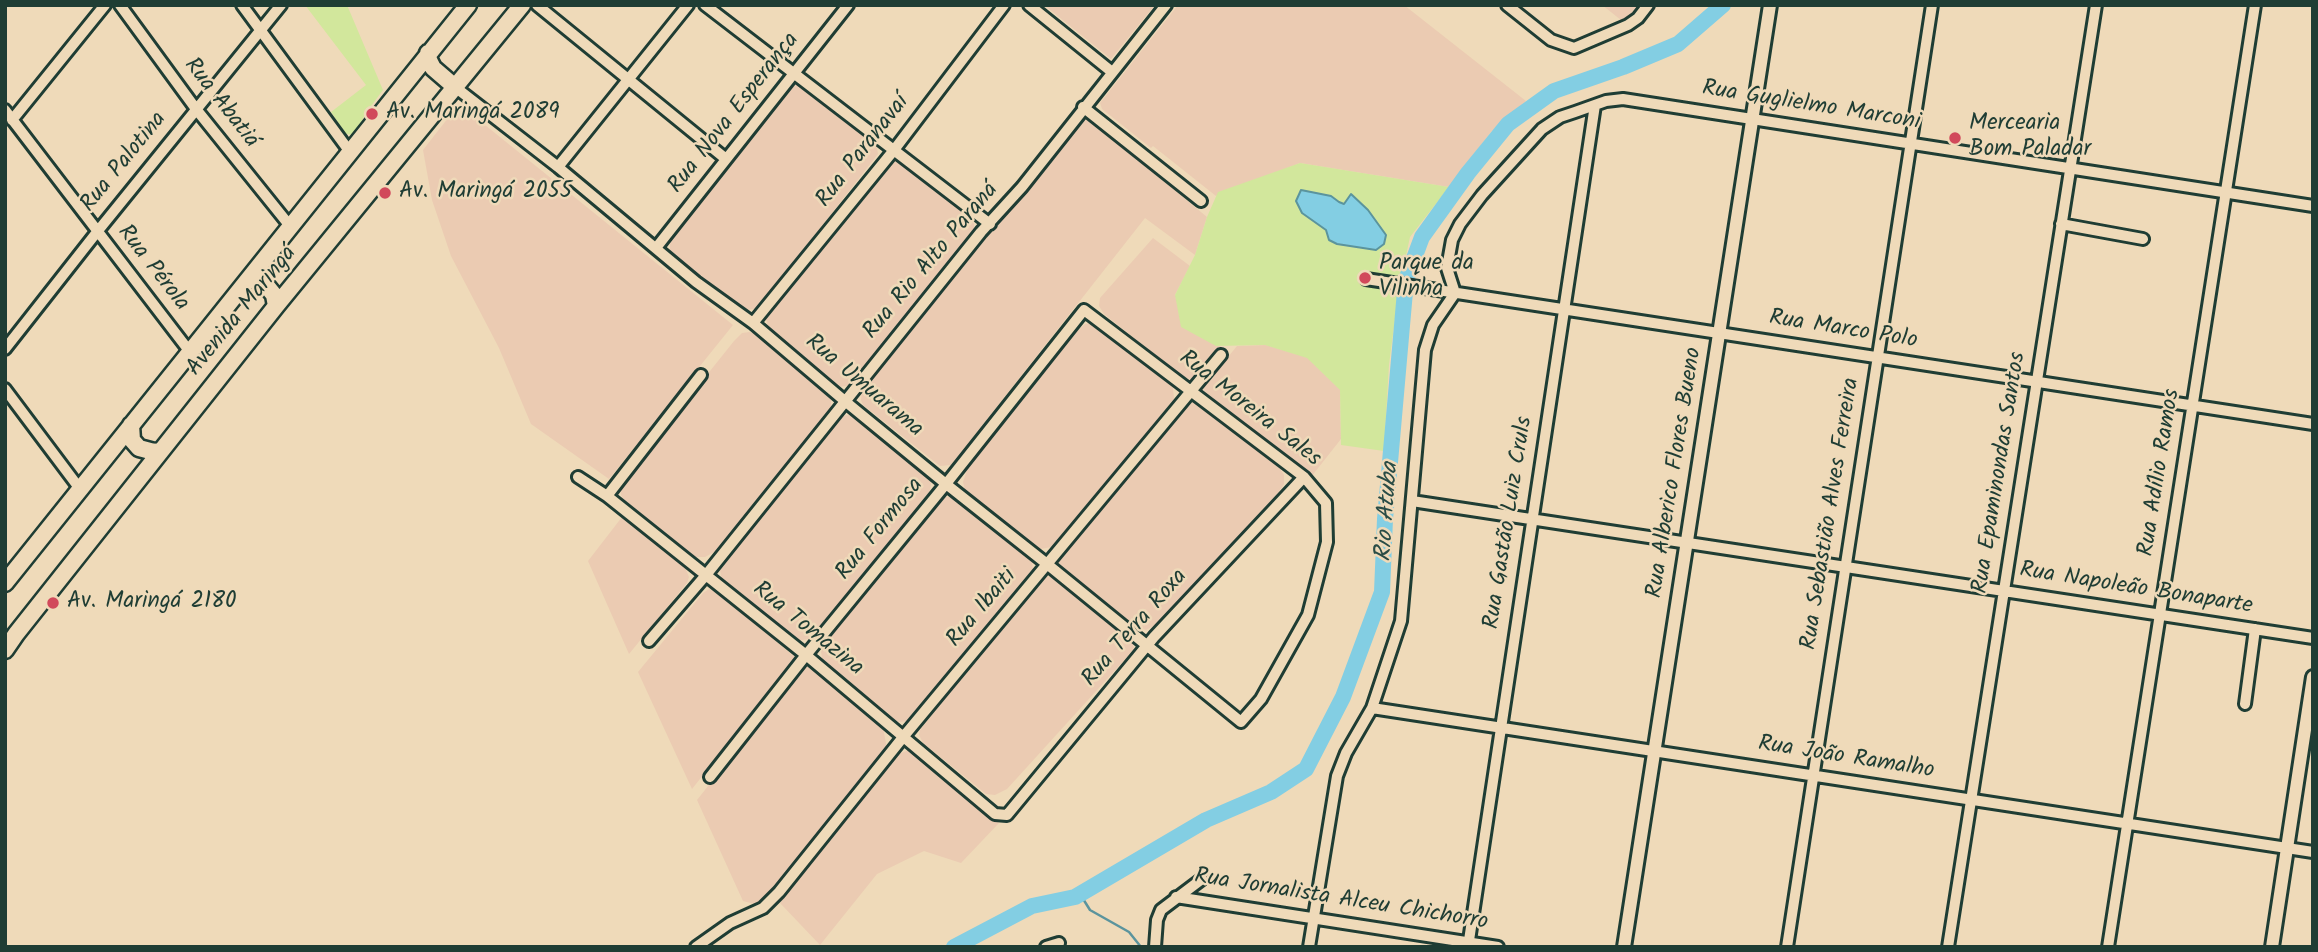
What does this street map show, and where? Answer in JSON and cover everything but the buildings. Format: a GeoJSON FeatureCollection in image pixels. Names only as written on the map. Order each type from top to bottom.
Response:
{"type":"FeatureCollection","features":[{"type":"Feature","properties":{"kind":"main road","name":"Avenida Maringá"},"geometry":{"type":"LineString","coordinates":[[5,583],[467,5]]}},
{"type":"Feature","properties":{"kind":"main road","name":"Avenida Maringá"},"geometry":{"type":"LineString","coordinates":[[5,650],[276,306],[522,5]]}},
{"type":"Feature","properties":{"kind":"main road"},"geometry":{"type":"LineString","coordinates":[[428,53],[433,68],[456,87]]}},
{"type":"Feature","properties":{"kind":"main road"},"geometry":{"type":"LineString","coordinates":[[248,280],[260,281],[266,285],[274,295],[276,306]]}},
{"type":"Feature","properties":{"kind":"main road"},"geometry":{"type":"LineString","coordinates":[[131,425],[132,440],[139,447],[154,452],[162,451]]}},
{"type":"Feature","properties":{"kind":"street"},"geometry":{"type":"LineString","coordinates":[[9,115],[105,5]]}},
{"type":"Feature","properties":{"kind":"street","name":"Rua Abatiá"},"geometry":{"type":"LineString","coordinates":[[120,5],[196,108],[290,226]]}},
{"type":"Feature","properties":{"kind":"street"},"geometry":{"type":"LineString","coordinates":[[242,5],[350,152]]}},
{"type":"Feature","properties":{"kind":"street","name":"Rua Palotina"},"geometry":{"type":"LineString","coordinates":[[5,349],[281,5]]}},
{"type":"Feature","properties":{"kind":"street"},"geometry":{"type":"LineString","coordinates":[[537,5],[726,159]]}},
{"type":"Feature","properties":{"kind":"street"},"geometry":{"type":"LineString","coordinates":[[558,167],[688,5]]}},
{"type":"Feature","properties":{"kind":"street"},"geometry":{"type":"LineString","coordinates":[[705,5],[990,224]]}},
{"type":"Feature","properties":{"kind":"street","name":"Rua Nova Esperança"},"geometry":{"type":"LineString","coordinates":[[656,248],[848,5]]}},
{"type":"Feature","properties":{"kind":"street","name":"Rua Paranavaí"},"geometry":{"type":"LineString","coordinates":[[753,323],[894,150],[1004,5]]}},
{"type":"Feature","properties":{"kind":"street"},"geometry":{"type":"LineString","coordinates":[[1029,5],[1112,72]]}},
{"type":"Feature","properties":{"kind":"street","name":"Rua Rio Alto Paraná"},"geometry":{"type":"LineString","coordinates":[[649,642],[1166,5]]}},
{"type":"Feature","properties":{"kind":"street"},"geometry":{"type":"LineString","coordinates":[[1507,5],[1551,40],[1574,48],[1628,25],[1638,18],[1648,5]]}},
{"type":"Feature","properties":{"kind":"street","name":"Rua Alberico Flores Bueno"},"geometry":{"type":"LineString","coordinates":[[1625,947],[1770,5]]}},
{"type":"Feature","properties":{"kind":"street","name":"Rua Sebastião Alves Ferreira"},"geometry":{"type":"LineString","coordinates":[[1787,947],[1932,5]]}},
{"type":"Feature","properties":{"kind":"street","name":"Rua Epaminondas Santos"},"geometry":{"type":"LineString","coordinates":[[1948,947],[2096,5]]}},
{"type":"Feature","properties":{"kind":"street","name":"Rua Adílio Ramos"},"geometry":{"type":"LineString","coordinates":[[2108,947],[2255,5]]}},
{"type":"Feature","properties":{"kind":"street","name":"Rua Umuarama"},"geometry":{"type":"LineString","coordinates":[[456,87],[558,167],[695,282],[753,323],[946,484],[1241,722]]}},
{"type":"Feature","properties":{"kind":"street","name":"Rua Guglielmo Marconi"},"geometry":{"type":"LineString","coordinates":[[1455,293],[1448,277],[1449,254],[1456,232],[1470,209],[1542,129],[1560,117],[1623,99],[2313,206]]}},
{"type":"Feature","properties":{"kind":"street","name":"Rua Gastão Luiz Cruls"},"geometry":{"type":"LineString","coordinates":[[1468,944],[1595,105]]}},
{"type":"Feature","properties":{"kind":"street"},"geometry":{"type":"LineString","coordinates":[[1083,107],[1201,201]]}},
{"type":"Feature","properties":{"kind":"street","name":"Rua Pérola"},"geometry":{"type":"LineString","coordinates":[[9,115],[190,352]]}},
{"type":"Feature","properties":{"kind":"street"},"geometry":{"type":"LineString","coordinates":[[2061,224],[2143,239]]}},
{"type":"Feature","properties":{"kind":"street","name":"Rua Marco Polo"},"geometry":{"type":"LineString","coordinates":[[1366,279],[2313,424]]}},
{"type":"Feature","properties":{"kind":"street"},"geometry":{"type":"LineString","coordinates":[[1309,947],[1337,776],[1346,753],[1372,708],[1401,621],[1428,338],[1433,325],[1455,293]]}},
{"type":"Feature","properties":{"kind":"street","name":"Rua Moreira Sales"},"geometry":{"type":"LineString","coordinates":[[1084,310],[1304,477],[1326,503],[1327,542],[1308,615],[1261,699],[1241,722]]}},
{"type":"Feature","properties":{"kind":"street","name":"Rua Formosa"},"geometry":{"type":"LineString","coordinates":[[710,777],[1084,310]]}},
{"type":"Feature","properties":{"kind":"street","name":"Rua Ibaiti"},"geometry":{"type":"LineString","coordinates":[[696,947],[730,923],[763,908],[779,892],[904,736],[1221,355]]}},
{"type":"Feature","properties":{"kind":"street"},"geometry":{"type":"LineString","coordinates":[[607,496],[701,374]]}},
{"type":"Feature","properties":{"kind":"street"},"geometry":{"type":"LineString","coordinates":[[5,389],[80,489]]}},
{"type":"Feature","properties":{"kind":"street","name":"Rua Tomazina"},"geometry":{"type":"LineString","coordinates":[[578,477],[607,496],[806,655],[995,814],[1007,815]]}},
{"type":"Feature","properties":{"kind":"street","name":"Rua Terra Roxa"},"geometry":{"type":"LineString","coordinates":[[1007,815],[1147,645],[1304,477]]}},
{"type":"Feature","properties":{"kind":"street","name":"Rua Napoleão Bonaparte"},"geometry":{"type":"LineString","coordinates":[[1412,501],[2313,638]]}},
{"type":"Feature","properties":{"kind":"street"},"geometry":{"type":"LineString","coordinates":[[2245,704],[2255,629]]}},
{"type":"Feature","properties":{"kind":"street"},"geometry":{"type":"LineString","coordinates":[[2272,947],[2313,677]]}},
{"type":"Feature","properties":{"kind":"street","name":"Rua João Ramalho"},"geometry":{"type":"LineString","coordinates":[[1372,708],[2313,852]]}},
{"type":"Feature","properties":{"kind":"street"},"geometry":{"type":"LineString","coordinates":[[1155,947],[1159,915],[1165,905],[1202,879]]}},
{"type":"Feature","properties":{"kind":"street","name":"Rua Jornalista Alceu Chichorro"},"geometry":{"type":"LineString","coordinates":[[1176,897],[1499,947]]}},
{"type":"Feature","properties":{"kind":"street"},"geometry":{"type":"LineString","coordinates":[[1046,947],[1059,943]]}},
{"type":"Feature","properties":{"kind":"shaded area"},"geometry":{"type":"Polygon","coordinates":[[[1044,5],[1155,5],[1111,59],[1044,5]]]}},
{"type":"Feature","properties":{"kind":"shaded area"},"geometry":{"type":"Polygon","coordinates":[[[1178,5],[1404,5],[1526,101],[1491,132],[1449,187],[1300,163],[1216,196],[1102,109],[1100,103],[1178,5]]]}},
{"type":"Feature","properties":{"kind":"shaded area"},"geometry":{"type":"Polygon","coordinates":[[[1602,5],[1638,5],[1629,16],[1621,20],[1602,5]]]}},
{"type":"Feature","properties":{"kind":"shaded area"},"geometry":{"type":"Polygon","coordinates":[[[796,85],[808,89],[872,141],[878,154],[761,304],[755,309],[735,308],[675,257],[670,250],[670,242],[673,234],[784,94],[796,85]]]}},
{"type":"Feature","properties":{"kind":"shaded area"},"geometry":{"type":"Polygon","coordinates":[[[459,104],[733,325],[609,479],[531,424],[499,348],[451,256],[432,200],[423,150],[459,104]]]}},
{"type":"Feature","properties":{"kind":"shaded area"},"geometry":{"type":"Polygon","coordinates":[[[1086,117],[1207,217],[1195,255],[1145,218],[951,465],[940,466],[863,405],[862,390],[968,257],[1086,117]]]}},
{"type":"Feature","properties":{"kind":"shaded area"},"geometry":{"type":"Polygon","coordinates":[[[893,161],[901,164],[969,217],[974,224],[974,234],[852,385],[839,387],[769,330],[766,319],[772,307],[893,161]]]}},
{"type":"Feature","properties":{"kind":"shaded area"},"geometry":{"type":"Polygon","coordinates":[[[1153,238],[1190,266],[1175,295],[1221,346],[1193,380],[1183,377],[1104,314],[1099,306],[1100,298],[1153,238]]]}},
{"type":"Feature","properties":{"kind":"shaded area"},"geometry":{"type":"Polygon","coordinates":[[[1085,324],[1100,326],[1167,380],[1173,388],[1174,399],[1058,542],[1052,547],[1040,549],[1032,546],[970,495],[963,482],[968,467],[1076,332],[1085,324]]]}},
{"type":"Feature","properties":{"kind":"shaded area"},"geometry":{"type":"Polygon","coordinates":[[[750,332],[827,391],[831,408],[716,551],[705,557],[693,557],[625,502],[620,487],[734,341],[742,333],[750,332]]]}},
{"type":"Feature","properties":{"kind":"shaded area"},"geometry":{"type":"Polygon","coordinates":[[[1266,345],[1307,357],[1340,389],[1341,439],[1311,477],[1203,392],[1205,385],[1237,346],[1266,345]]]}},
{"type":"Feature","properties":{"kind":"shaded area"},"geometry":{"type":"Polygon","coordinates":[[[1189,401],[1198,404],[1278,465],[1284,475],[1284,484],[1277,495],[1157,624],[1146,630],[1131,624],[1066,572],[1059,565],[1058,559],[1189,401]]]}},
{"type":"Feature","properties":{"kind":"shaded area"},"geometry":{"type":"Polygon","coordinates":[[[849,415],[926,474],[931,483],[930,491],[815,634],[809,639],[796,641],[722,582],[720,570],[723,562],[833,424],[842,416],[849,415]]]}},
{"type":"Feature","properties":{"kind":"shaded area"},"geometry":{"type":"Polygon","coordinates":[[[943,497],[958,499],[1028,556],[1033,570],[916,716],[910,721],[898,722],[890,719],[823,663],[821,652],[827,640],[943,497]]]}},
{"type":"Feature","properties":{"kind":"shaded area"},"geometry":{"type":"Polygon","coordinates":[[[622,517],[685,567],[689,577],[687,583],[629,654],[588,561],[622,517]]]}},
{"type":"Feature","properties":{"kind":"shaded area"},"geometry":{"type":"Polygon","coordinates":[[[1045,576],[1057,578],[1131,638],[1134,648],[1007,789],[995,795],[986,794],[923,743],[920,730],[1045,576]]]}},
{"type":"Feature","properties":{"kind":"shaded area"},"geometry":{"type":"Polygon","coordinates":[[[709,589],[796,658],[692,789],[638,672],[709,589]]]}},
{"type":"Feature","properties":{"kind":"shaded area"},"geometry":{"type":"Polygon","coordinates":[[[805,664],[883,727],[887,749],[758,905],[743,901],[697,800],[805,664]]]}},
{"type":"Feature","properties":{"kind":"shaded area"},"geometry":{"type":"Polygon","coordinates":[[[909,750],[999,823],[961,863],[924,851],[877,874],[820,945],[780,903],[898,754],[909,750]]]}},
{"type":"Feature","properties":{"kind":"green space"},"geometry":{"type":"Polygon","coordinates":[[[305,5],[347,5],[383,90],[354,135],[346,134],[331,112],[366,85],[305,5]]]}},
{"type":"Feature","properties":{"kind":"green space"},"geometry":{"type":"Polygon","coordinates":[[[1300,163],[1449,187],[1410,237],[1399,288],[1389,365],[1384,451],[1341,445],[1340,390],[1307,358],[1265,345],[1216,346],[1181,327],[1175,295],[1195,255],[1218,192],[1300,163]]]}},
{"type":"Feature","properties":{"kind":"water"},"geometry":{"type":"Polygon","coordinates":[[[1301,190],[1331,196],[1344,204],[1351,194],[1368,210],[1386,235],[1384,244],[1376,250],[1337,244],[1329,240],[1326,230],[1302,213],[1296,201],[1301,190]]]}},
{"type":"Feature","properties":{"kind":"waterway","name":"Rio Atuba"},"geometry":{"type":"LineString","coordinates":[[954,947],[1032,906],[1075,897],[1206,820],[1271,792],[1306,769],[1343,697],[1382,592],[1385,519],[1406,280],[1422,237],[1468,173],[1508,124],[1554,91],[1678,44],[1723,5]]}},
{"type":"Feature","properties":{"kind":"waterway"},"geometry":{"type":"LineString","coordinates":[[1080,894],[1090,910],[1129,932],[1141,947]]}},
{"type":"Feature","properties":{"kind":"place","name":"Av. Maringá 2089"},"geometry":{"type":"Point","coordinates":[372,114]}},
{"type":"Feature","properties":{"kind":"place","name":"Mercearia Bom Paladar"},"geometry":{"type":"Point","coordinates":[1955,138]}},
{"type":"Feature","properties":{"kind":"place","name":"Av. Maringá 2055"},"geometry":{"type":"Point","coordinates":[385,193]}},
{"type":"Feature","properties":{"kind":"place","name":"Parque da Vilinha"},"geometry":{"type":"Point","coordinates":[1365,278]}},
{"type":"Feature","properties":{"kind":"place","name":"Av. Maringá 2180"},"geometry":{"type":"Point","coordinates":[53,603]}}]}
